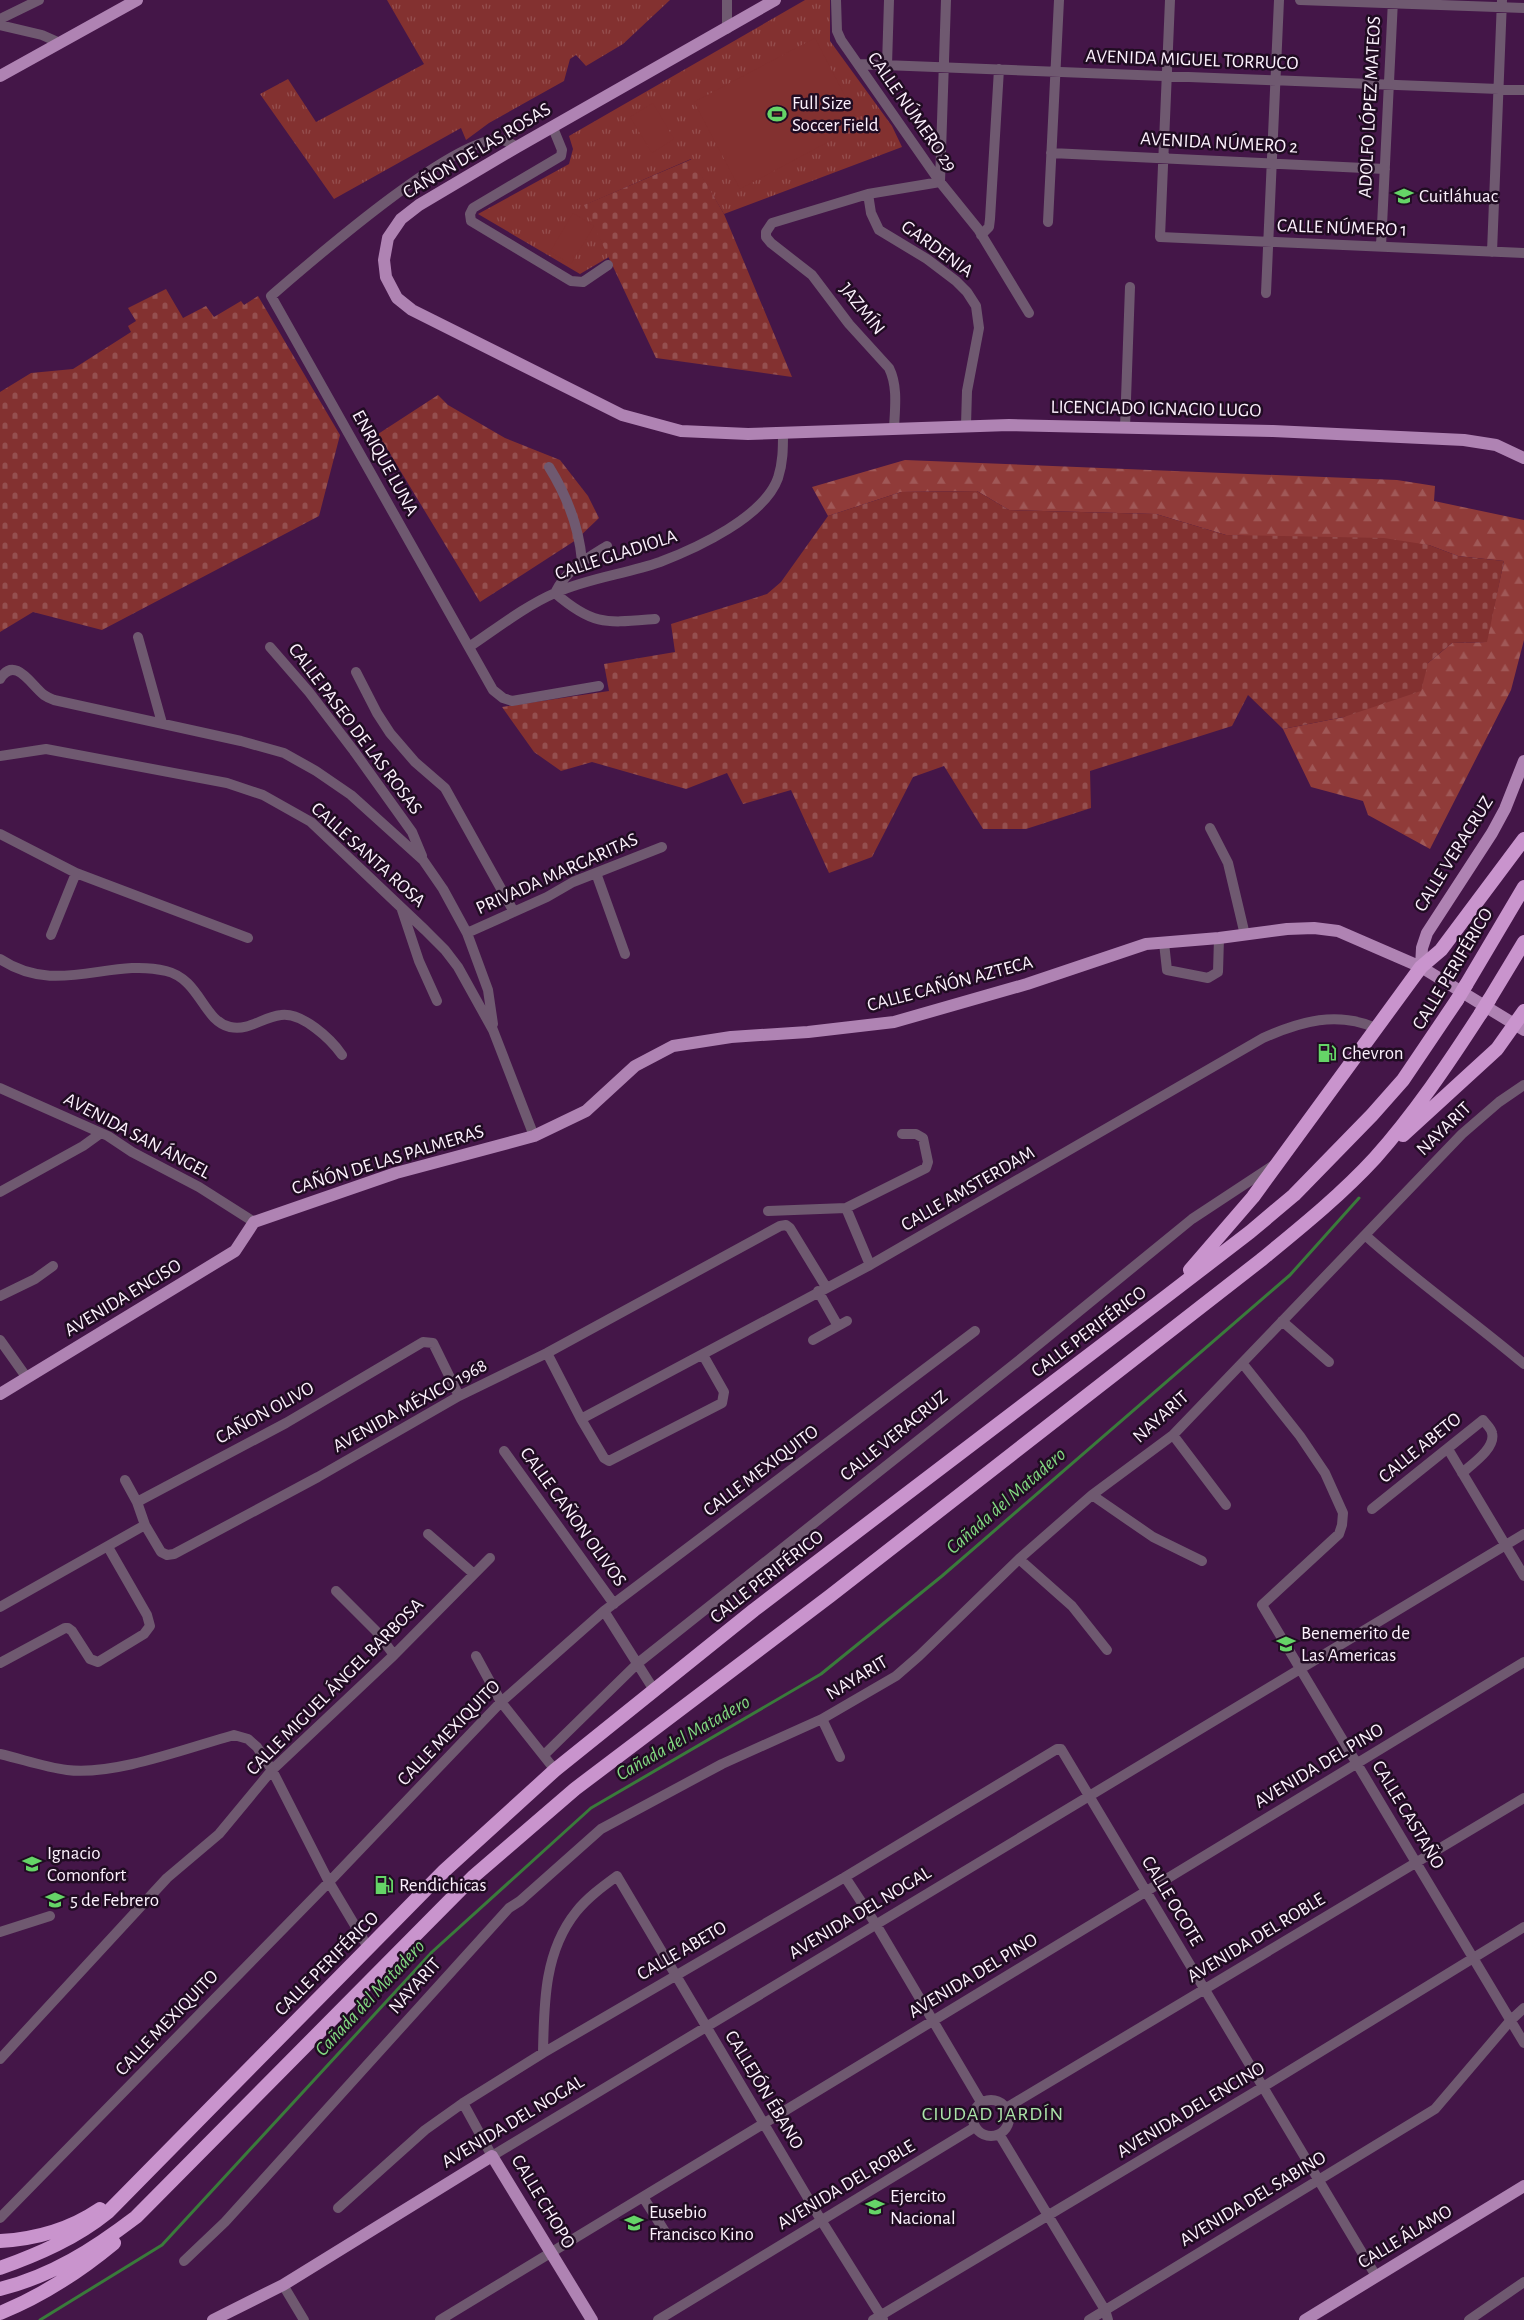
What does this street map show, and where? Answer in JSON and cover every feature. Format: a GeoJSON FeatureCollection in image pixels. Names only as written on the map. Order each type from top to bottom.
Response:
{"type":"FeatureCollection","features":[{"type":"Feature","properties":{"kind":"highway"},"geometry":{"type":"LineString","coordinates":[[1168,1296],[1222,1234],[1279,1162],[1421,967],[1440,950],[1524,838]]}},
{"type":"Feature","properties":{"kind":"highway","name":"CALLE PERIFÉRICO"},"geometry":{"type":"LineString","coordinates":[[0,2268],[39,2253],[87,2229],[114,2206],[444,1871],[555,1770],[754,1610],[1250,1232],[1318,1171],[1403,1080],[1457,1000],[1524,887]]}},
{"type":"Feature","properties":{"kind":"highway"},"geometry":{"type":"LineString","coordinates":[[1373,1159],[1422,1101],[1481,1013],[1524,942]]}},
{"type":"Feature","properties":{"kind":"highway"},"geometry":{"type":"LineString","coordinates":[[0,2313],[55,2286],[93,2261],[117,2241],[136,2217],[474,1876],[575,1789],[830,1596],[1261,1260],[1318,1212],[1373,1159],[1472,1074],[1520,1028],[1524,1011]]}},
{"type":"Feature","properties":{"kind":"highway"},"geometry":{"type":"LineString","coordinates":[[0,2241],[42,2237],[70,2226],[106,2205],[164,2155]]}},
{"type":"Feature","properties":{"kind":"highway"},"geometry":{"type":"LineString","coordinates":[[0,2289],[32,2280],[75,2260],[136,2217]]}},
{"type":"Feature","properties":{"kind":"main road"},"geometry":{"type":"LineString","coordinates":[[0,76],[137,0]]}},
{"type":"Feature","properties":{"kind":"main road","name":"CAÑON DE LAS ROSAS"},"geometry":{"type":"LineString","coordinates":[[775,0],[419,205],[402,219],[388,238],[384,260],[386,277],[397,298],[412,310],[622,415],[655,426],[681,431],[711,434],[783,433]]}},
{"type":"Feature","properties":{"kind":"main road","name":"LICENCIADO IGNACIO LUGO"},"geometry":{"type":"LineString","coordinates":[[783,433],[966,425],[1124,427],[1411,436],[1496,444],[1524,458]]}},
{"type":"Feature","properties":{"kind":"main road","name":"CALLE VERACRUZ"},"geometry":{"type":"LineString","coordinates":[[1421,967],[1422,948],[1427,933],[1492,834],[1505,809],[1524,761]]}},
{"type":"Feature","properties":{"kind":"main road","name":"CALLE CAÑÓN AZTECA"},"geometry":{"type":"LineString","coordinates":[[534,1136],[586,1111],[635,1066],[673,1046],[730,1037],[808,1032],[894,1022],[1027,984],[1146,944],[1219,938],[1287,929],[1314,928],[1338,931],[1421,967],[1520,1028]]}},
{"type":"Feature","properties":{"kind":"main road","name":"CAÑÓN DE LAS PALMERAS"},"geometry":{"type":"LineString","coordinates":[[254,1222],[396,1173],[534,1136]]}},
{"type":"Feature","properties":{"kind":"main road","name":"AVENIDA ENCISO"},"geometry":{"type":"LineString","coordinates":[[0,1394],[235,1252],[254,1222]]}},
{"type":"Feature","properties":{"kind":"main road","name":"CALLE CHOPO"},"geometry":{"type":"LineString","coordinates":[[492,2156],[592,2320]]}},
{"type":"Feature","properties":{"kind":"main road","name":"AVENIDA DEL NOGAL"},"geometry":{"type":"LineString","coordinates":[[213,2320],[282,2285],[492,2156]]}},
{"type":"Feature","properties":{"kind":"main road","name":"CALLE ÁLAMO"},"geometry":{"type":"LineString","coordinates":[[1305,2320],[1524,2186]]}},
{"type":"Feature","properties":{"kind":"street"},"geometry":{"type":"LineString","coordinates":[[0,19],[39,0]]}},
{"type":"Feature","properties":{"kind":"street"},"geometry":{"type":"LineString","coordinates":[[727,29],[728,0]]}},
{"type":"Feature","properties":{"kind":"street","name":"CALLE NÚMERO 29"},"geometry":{"type":"LineString","coordinates":[[836,0],[838,33],[940,182],[981,235],[1029,313]]}},
{"type":"Feature","properties":{"kind":"street"},"geometry":{"type":"LineString","coordinates":[[887,65],[889,0]]}},
{"type":"Feature","properties":{"kind":"street"},"geometry":{"type":"LineString","coordinates":[[868,194],[940,182],[942,67],[946,0]]}},
{"type":"Feature","properties":{"kind":"street"},"geometry":{"type":"LineString","coordinates":[[1048,222],[1059,0]]}},
{"type":"Feature","properties":{"kind":"street"},"geometry":{"type":"LineString","coordinates":[[1162,157],[1170,0]]}},
{"type":"Feature","properties":{"kind":"street"},"geometry":{"type":"LineString","coordinates":[[1266,294],[1280,0]]}},
{"type":"Feature","properties":{"kind":"street"},"geometry":{"type":"LineString","coordinates":[[1300,0],[1502,4],[1524,8]]}},
{"type":"Feature","properties":{"kind":"street","name":"ADOLFO LÓPEZ MATEOS"},"geometry":{"type":"LineString","coordinates":[[1381,246],[1393,2]]}},
{"type":"Feature","properties":{"kind":"street"},"geometry":{"type":"LineString","coordinates":[[1492,252],[1502,4]]}},
{"type":"Feature","properties":{"kind":"street"},"geometry":{"type":"LineString","coordinates":[[0,25],[42,34],[60,42]]}},
{"type":"Feature","properties":{"kind":"street","name":"AVENIDA MIGUEL TORRUCO"},"geometry":{"type":"LineString","coordinates":[[858,64],[1524,90]]}},
{"type":"Feature","properties":{"kind":"street"},"geometry":{"type":"LineString","coordinates":[[981,235],[989,227],[990,219],[999,69]]}},
{"type":"Feature","properties":{"kind":"street"},"geometry":{"type":"LineString","coordinates":[[553,128],[562,150],[561,156],[473,208],[470,214],[471,221],[572,281],[583,282],[608,265]]}},
{"type":"Feature","properties":{"kind":"street","name":"ENRIQUE LUNA"},"geometry":{"type":"LineString","coordinates":[[517,147],[503,140],[489,141],[465,150],[415,180],[271,296],[494,690],[503,698],[512,701],[599,686]]}},
{"type":"Feature","properties":{"kind":"street","name":"AVENIDA NÚMERO 2"},"geometry":{"type":"LineString","coordinates":[[1051,153],[1385,168]]}},
{"type":"Feature","properties":{"kind":"street","name":"CALLE NÚMERO 1"},"geometry":{"type":"LineString","coordinates":[[1162,157],[1160,237],[1524,253]]}},
{"type":"Feature","properties":{"kind":"street","name":"JAZMÍN"},"geometry":{"type":"LineString","coordinates":[[868,194],[772,223],[766,232],[766,237],[812,275],[849,324],[889,368],[893,376],[896,396],[894,428]]}},
{"type":"Feature","properties":{"kind":"street","name":"GARDENIA"},"geometry":{"type":"LineString","coordinates":[[868,194],[871,213],[879,230],[927,259],[956,281],[967,292],[976,306],[979,328],[966,391],[966,425]]}},
{"type":"Feature","properties":{"kind":"street"},"geometry":{"type":"LineString","coordinates":[[1124,427],[1130,287]]}},
{"type":"Feature","properties":{"kind":"street","name":"CALLE GLADIOLA"},"geometry":{"type":"LineString","coordinates":[[469,648],[555,593],[660,562],[688,550],[737,523],[754,509],[777,479],[782,460],[783,433]]}},
{"type":"Feature","properties":{"kind":"street"},"geometry":{"type":"LineString","coordinates":[[549,467],[565,493],[580,546],[582,561]]}},
{"type":"Feature","properties":{"kind":"street"},"geometry":{"type":"LineString","coordinates":[[607,546],[582,561],[565,576],[555,593],[588,618],[628,621],[654,619]]}},
{"type":"Feature","properties":{"kind":"street"},"geometry":{"type":"LineString","coordinates":[[138,637],[162,724]]}},
{"type":"Feature","properties":{"kind":"street","name":"CALLE PASEO DE LAS ROSAS"},"geometry":{"type":"LineString","coordinates":[[270,647],[309,692],[354,751],[412,832],[423,860]]}},
{"type":"Feature","properties":{"kind":"street"},"geometry":{"type":"LineString","coordinates":[[0,679],[8,672],[15,670],[24,674],[44,695],[54,700],[241,740],[284,753],[351,795],[423,860],[443,889],[467,933],[488,990],[494,1030]]}},
{"type":"Feature","properties":{"kind":"street"},"geometry":{"type":"LineString","coordinates":[[356,672],[377,713],[390,733],[415,762],[445,788],[514,912]]}},
{"type":"Feature","properties":{"kind":"street","name":"CALLE SANTA ROSA"},"geometry":{"type":"LineString","coordinates":[[0,756],[46,749],[227,783],[263,795],[311,822],[445,950],[458,967],[494,1030],[534,1136]]}},
{"type":"Feature","properties":{"kind":"street"},"geometry":{"type":"LineString","coordinates":[[1210,828],[1228,863],[1245,935]]}},
{"type":"Feature","properties":{"kind":"street"},"geometry":{"type":"LineString","coordinates":[[0,834],[76,873],[248,938]]}},
{"type":"Feature","properties":{"kind":"street","name":"PRIVADA MARGARITAS"},"geometry":{"type":"LineString","coordinates":[[467,933],[573,882],[662,847]]}},
{"type":"Feature","properties":{"kind":"street"},"geometry":{"type":"LineString","coordinates":[[52,935],[76,873]]}},
{"type":"Feature","properties":{"kind":"street"},"geometry":{"type":"LineString","coordinates":[[596,873],[625,954]]}},
{"type":"Feature","properties":{"kind":"street"},"geometry":{"type":"LineString","coordinates":[[402,909],[419,962],[437,1001]]}},
{"type":"Feature","properties":{"kind":"street"},"geometry":{"type":"LineString","coordinates":[[1164,943],[1167,970],[1208,978],[1218,972],[1219,938]]}},
{"type":"Feature","properties":{"kind":"street"},"geometry":{"type":"LineString","coordinates":[[0,959],[13,968],[46,976],[143,968],[167,971],[183,978],[219,1022],[240,1028],[281,1015],[292,1016],[320,1031],[332,1041],[342,1055]]}},
{"type":"Feature","properties":{"kind":"street","name":"CALLE AMSTERDAM"},"geometry":{"type":"LineString","coordinates":[[581,1419],[870,1265],[1263,1038],[1286,1028],[1324,1019],[1351,1020],[1376,1028]]}},
{"type":"Feature","properties":{"kind":"street","name":"NAYARIT"},"geometry":{"type":"LineString","coordinates":[[184,2261],[225,2222],[509,1908],[520,1901],[601,1829],[722,1764],[822,1719],[896,1676],[1019,1559],[1092,1495],[1173,1435],[1462,1134],[1499,1102],[1524,1085]]}},
{"type":"Feature","properties":{"kind":"street","name":"AVENIDA SAN ÁNGEL"},"geometry":{"type":"LineString","coordinates":[[0,1088],[101,1133],[132,1152],[199,1187],[254,1222]]}},
{"type":"Feature","properties":{"kind":"street"},"geometry":{"type":"LineString","coordinates":[[0,1192],[83,1146],[101,1133]]}},
{"type":"Feature","properties":{"kind":"street"},"geometry":{"type":"LineString","coordinates":[[768,1211],[846,1208],[928,1166],[923,1138],[916,1134],[902,1134]]}},
{"type":"Feature","properties":{"kind":"street","name":"CALLE VERACRUZ"},"geometry":{"type":"LineString","coordinates":[[544,1755],[638,1663],[1017,1362],[1192,1219],[1279,1162]]}},
{"type":"Feature","properties":{"kind":"street"},"geometry":{"type":"LineString","coordinates":[[846,1208],[870,1265]]}},
{"type":"Feature","properties":{"kind":"street","name":"AVENIDA MÉXICO 1968"},"geometry":{"type":"LineString","coordinates":[[145,1524],[161,1552],[167,1555],[174,1554],[318,1477],[459,1396],[547,1353],[780,1226],[786,1225],[790,1228],[843,1324],[813,1340]]}},
{"type":"Feature","properties":{"kind":"street"},"geometry":{"type":"LineString","coordinates":[[1365,1235],[1407,1272],[1456,1308],[1524,1364]]}},
{"type":"Feature","properties":{"kind":"street"},"geometry":{"type":"LineString","coordinates":[[0,1296],[35,1279],[53,1266]]}},
{"type":"Feature","properties":{"kind":"street"},"geometry":{"type":"LineString","coordinates":[[1282,1321],[1329,1362]]}},
{"type":"Feature","properties":{"kind":"street","name":"CALLE MEXIQUITO"},"geometry":{"type":"LineString","coordinates":[[0,2218],[329,1882],[501,1702],[604,1611],[975,1331]]}},
{"type":"Feature","properties":{"kind":"street"},"geometry":{"type":"LineString","coordinates":[[0,1340],[27,1378]]}},
{"type":"Feature","properties":{"kind":"street","name":"CAÑON OLIVO"},"geometry":{"type":"LineString","coordinates":[[137,1502],[286,1423],[429,1341],[433,1343],[459,1396]]}},
{"type":"Feature","properties":{"kind":"street"},"geometry":{"type":"LineString","coordinates":[[547,1353],[581,1419],[604,1458],[609,1461],[722,1403],[724,1392],[703,1355]]}},
{"type":"Feature","properties":{"kind":"street","name":"CALLE CASTAÑO"},"geometry":{"type":"LineString","coordinates":[[1243,1364],[1300,1436],[1325,1473],[1343,1513],[1342,1525],[1338,1534],[1262,1605],[1524,2043]]}},
{"type":"Feature","properties":{"kind":"street","name":"CALLE ABETO"},"geometry":{"type":"LineString","coordinates":[[1372,1509],[1483,1420],[1492,1431],[1493,1440],[1489,1448],[1462,1473]]}},
{"type":"Feature","properties":{"kind":"street"},"geometry":{"type":"LineString","coordinates":[[1173,1435],[1226,1505]]}},
{"type":"Feature","properties":{"kind":"street"},"geometry":{"type":"LineString","coordinates":[[1448,1449],[1524,1576]]}},
{"type":"Feature","properties":{"kind":"street","name":"CALLE CAÑON OLIVOS"},"geometry":{"type":"LineString","coordinates":[[504,1451],[614,1604]]}},
{"type":"Feature","properties":{"kind":"street"},"geometry":{"type":"LineString","coordinates":[[0,1607],[108,1547],[145,1524],[137,1502],[125,1480]]}},
{"type":"Feature","properties":{"kind":"street"},"geometry":{"type":"LineString","coordinates":[[1092,1495],[1153,1537],[1202,1561]]}},
{"type":"Feature","properties":{"kind":"street"},"geometry":{"type":"LineString","coordinates":[[428,1534],[474,1574]]}},
{"type":"Feature","properties":{"kind":"street","name":"AVENIDA DEL NOGAL"},"geometry":{"type":"LineString","coordinates":[[492,2156],[877,1926],[1088,1795],[1524,1534]]}},
{"type":"Feature","properties":{"kind":"street"},"geometry":{"type":"LineString","coordinates":[[0,1663],[64,1628],[72,1631],[90,1659],[94,1662],[98,1662],[144,1634],[150,1626],[147,1615],[108,1547]]}},
{"type":"Feature","properties":{"kind":"street","name":"CALLE MIGUEL ÁNGEL BARBOSA"},"geometry":{"type":"LineString","coordinates":[[0,2059],[167,1878],[219,1834],[272,1770],[394,1655],[490,1558]]}},
{"type":"Feature","properties":{"kind":"street"},"geometry":{"type":"LineString","coordinates":[[1019,1559],[1072,1606],[1106,1650]]}},
{"type":"Feature","properties":{"kind":"street"},"geometry":{"type":"LineString","coordinates":[[336,1591],[376,1631],[394,1655]]}},
{"type":"Feature","properties":{"kind":"street","name":"CALLE CAÑON OLIVOS"},"geometry":{"type":"LineString","coordinates":[[604,1611],[654,1690]]}},
{"type":"Feature","properties":{"kind":"street"},"geometry":{"type":"LineString","coordinates":[[476,1656],[501,1702],[555,1770]]}},
{"type":"Feature","properties":{"kind":"street","name":"AVENIDA DEL PINO"},"geometry":{"type":"LineString","coordinates":[[440,2320],[1524,1662]]}},
{"type":"Feature","properties":{"kind":"street"},"geometry":{"type":"LineString","coordinates":[[822,1719],[840,1757]]}},
{"type":"Feature","properties":{"kind":"street"},"geometry":{"type":"LineString","coordinates":[[0,1754],[67,1770],[92,1770],[116,1768],[234,1735],[248,1739],[257,1747],[272,1770],[329,1882],[369,1948]]}},
{"type":"Feature","properties":{"kind":"street","name":"CALLE ABETO"},"geometry":{"type":"LineString","coordinates":[[338,2208],[425,2130],[463,2103],[543,2053],[845,1877],[1049,1754],[1062,1749]]}},
{"type":"Feature","properties":{"kind":"street","name":"CALLE OCOTE"},"geometry":{"type":"LineString","coordinates":[[1062,1749],[1376,2276]]}},
{"type":"Feature","properties":{"kind":"street","name":"AVENIDA DEL ROBLE"},"geometry":{"type":"LineString","coordinates":[[1006,2108],[1524,1798]]}},
{"type":"Feature","properties":{"kind":"street","name":"CALLEJÓN ÉBANO"},"geometry":{"type":"LineString","coordinates":[[543,2053],[544,2012],[553,1951],[562,1932],[576,1912],[591,1896],[616,1876],[879,2318]]}},
{"type":"Feature","properties":{"kind":"street"},"geometry":{"type":"LineString","coordinates":[[845,1877],[877,1926],[981,2102]]}},
{"type":"Feature","properties":{"kind":"street"},"geometry":{"type":"LineString","coordinates":[[0,1932],[50,1916]]}},
{"type":"Feature","properties":{"kind":"street","name":"AVENIDA DEL ENCINO"},"geometry":{"type":"LineString","coordinates":[[879,2318],[1263,2087],[1524,1927]]}},
{"type":"Feature","properties":{"kind":"street","name":"AVENIDA DEL SABINO"},"geometry":{"type":"LineString","coordinates":[[1089,2320],[1107,2315],[1318,2180],[1435,2109],[1510,2021],[1524,2008]]}},
{"type":"Feature","properties":{"kind":"street"},"geometry":{"type":"LineString","coordinates":[[992,2100],[1006,2108],[1009,2120],[1007,2126],[999,2134],[986,2135],[975,2127],[973,2114],[981,2102],[992,2100]]}},
{"type":"Feature","properties":{"kind":"street","name":"CALLE CHOPO"},"geometry":{"type":"LineString","coordinates":[[463,2103],[492,2156]]}},
{"type":"Feature","properties":{"kind":"street","name":"AVENIDA DEL ROBLE"},"geometry":{"type":"LineString","coordinates":[[658,2320],[975,2127]]}},
{"type":"Feature","properties":{"kind":"street"},"geometry":{"type":"LineString","coordinates":[[999,2134],[1107,2315]]}},
{"type":"Feature","properties":{"kind":"street"},"geometry":{"type":"LineString","coordinates":[[643,2197],[668,2235]]}},
{"type":"Feature","properties":{"kind":"street"},"geometry":{"type":"LineString","coordinates":[[1469,2320],[1524,2282]]}},
{"type":"Feature","properties":{"kind":"street"},"geometry":{"type":"LineString","coordinates":[[282,2285],[304,2320]]}},
{"type":"Feature","properties":{"kind":"green space"},"geometry":{"type":"Polygon","coordinates":[[[387,0],[670,0],[623,44],[586,66],[576,55],[570,59],[564,81],[489,123],[466,140],[461,128],[334,199],[260,94],[288,79],[316,122],[424,64],[387,0]]]}},
{"type":"Feature","properties":{"kind":"green space"},"geometry":{"type":"Polygon","coordinates":[[[805,0],[830,0],[830,41],[892,126],[902,147],[724,214],[691,159],[585,205],[609,257],[580,274],[478,214],[569,164],[573,149],[569,136],[805,0]]]}},
{"type":"Feature","properties":{"kind":"green space","name":"Full Size Soccer Field"},"geometry":{"type":"Polygon","coordinates":[[[815,38],[860,125],[740,189],[694,102],[815,38]]]}},
{"type":"Feature","properties":{"kind":"green space"},"geometry":{"type":"Polygon","coordinates":[[[653,103],[674,139],[652,153],[630,117],[653,103]]]}},
{"type":"Feature","properties":{"kind":"green space"},"geometry":{"type":"Polygon","coordinates":[[[692,159],[724,214],[792,377],[656,358],[584,205],[692,159]]]}},
{"type":"Feature","properties":{"kind":"green space"},"geometry":{"type":"Polygon","coordinates":[[[573,213],[594,226],[571,264],[550,252],[573,213]]]}},
{"type":"Feature","properties":{"kind":"green space"},"geometry":{"type":"Polygon","coordinates":[[[166,289],[183,318],[206,306],[214,317],[241,301],[244,305],[258,296],[340,435],[319,516],[102,630],[33,612],[0,632],[0,392],[31,373],[73,369],[131,332],[128,326],[136,321],[128,308],[166,289]]]}},
{"type":"Feature","properties":{"kind":"green space"},"geometry":{"type":"Polygon","coordinates":[[[438,395],[448,405],[505,438],[560,460],[588,496],[599,518],[576,540],[480,602],[378,434],[438,395]]]}},
{"type":"Feature","properties":{"kind":"green space"},"geometry":{"type":"Polygon","coordinates":[[[905,460],[1397,480],[1435,486],[1434,501],[1524,520],[1524,640],[1511,690],[1430,849],[1368,815],[1363,801],[1311,787],[1283,729],[1344,717],[1428,663],[1452,643],[1486,642],[1504,561],[1458,556],[1429,545],[1226,535],[1156,514],[1009,510],[977,491],[901,492],[828,516],[812,487],[905,460]]]}},
{"type":"Feature","properties":{"kind":"green space"},"geometry":{"type":"Polygon","coordinates":[[[977,491],[1009,510],[1156,514],[1226,535],[1384,538],[1429,545],[1458,556],[1504,561],[1487,642],[1452,643],[1428,663],[1421,691],[1344,717],[1283,729],[1248,695],[1232,726],[1090,771],[1091,808],[1026,829],[983,829],[944,766],[913,777],[872,857],[829,873],[791,790],[743,804],[727,773],[686,789],[592,762],[561,771],[534,752],[502,707],[609,691],[604,664],[675,652],[671,624],[767,594],[781,582],[828,516],[901,492],[977,491]]]}},
{"type":"Feature","properties":{"kind":"waterway","name":"Cañada del Matadero"},"geometry":{"type":"LineString","coordinates":[[40,2320],[162,2245],[432,1952],[591,1808],[821,1674],[942,1576],[1290,1275],[1359,1198]]}},
{"type":"Feature","properties":{"kind":"place","name":"Full Size Soccer Field"},"geometry":{"type":"Point","coordinates":[777,114]}},
{"type":"Feature","properties":{"kind":"place","name":"Cuitláhuac"},"geometry":{"type":"Point","coordinates":[1404,196]}},
{"type":"Feature","properties":{"kind":"place","name":"Chevron"},"geometry":{"type":"Point","coordinates":[1327,1053]}},
{"type":"Feature","properties":{"kind":"place","name":"Benemerito de Las Americas"},"geometry":{"type":"Point","coordinates":[1286,1644]}},
{"type":"Feature","properties":{"kind":"place","name":"Ignacio Comonfort"},"geometry":{"type":"Point","coordinates":[32,1864]}},
{"type":"Feature","properties":{"kind":"place","name":"Rendichicas"},"geometry":{"type":"Point","coordinates":[384,1885]}},
{"type":"Feature","properties":{"kind":"place","name":"5 de Febrero"},"geometry":{"type":"Point","coordinates":[55,1900]}},
{"type":"Feature","properties":{"kind":"place","name":"Ejercito Nacional"},"geometry":{"type":"Point","coordinates":[875,2207]}},
{"type":"Feature","properties":{"kind":"place","name":"Eusebio Francisco Kino"},"geometry":{"type":"Point","coordinates":[634,2223]}},
{"type":"Feature","properties":{"kind":"district","name":"CIUDAD JARDÍN"},"geometry":{"type":"Point","coordinates":[993,2114]}}]}
